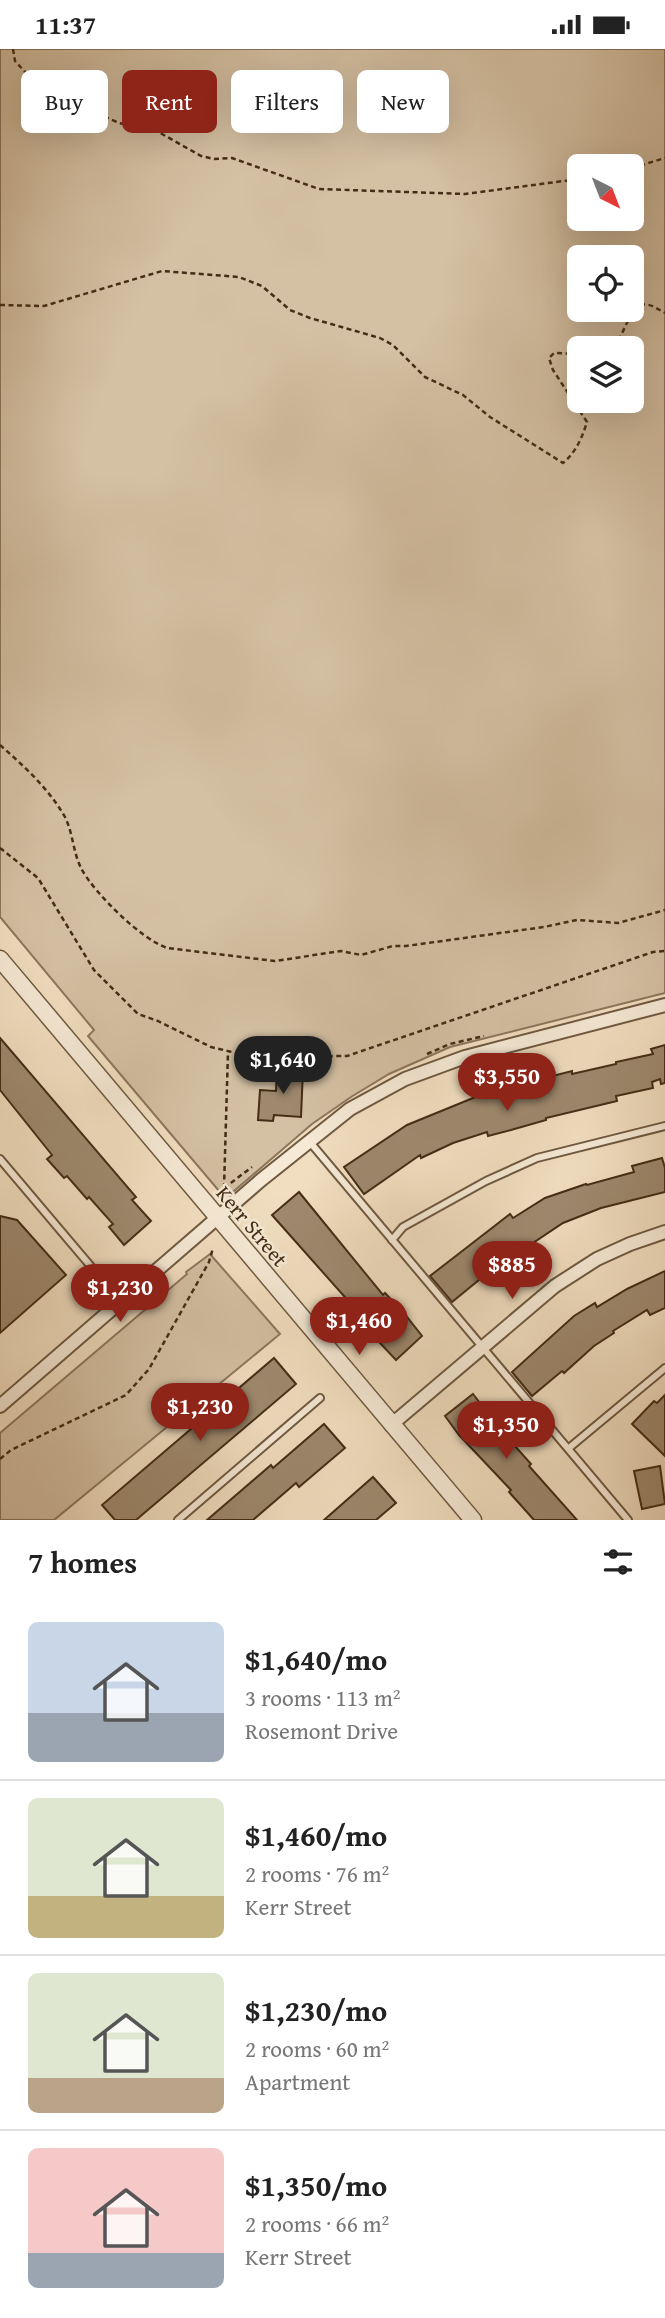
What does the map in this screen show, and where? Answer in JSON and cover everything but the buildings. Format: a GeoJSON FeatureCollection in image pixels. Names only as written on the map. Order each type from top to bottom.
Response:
{"type":"FeatureCollection","features":[{"type":"Feature","properties":{"kind":"street","name":"Kerr Street"},"geometry":{"type":"LineString","coordinates":[[0,958],[473,1520]]}},
{"type":"Feature","properties":{"kind":"street"},"geometry":{"type":"LineString","coordinates":[[2,1400],[309,1140],[350,1109],[404,1079],[464,1057],[665,1005]]}},
{"type":"Feature","properties":{"kind":"street"},"geometry":{"type":"LineString","coordinates":[[391,1425],[555,1286],[597,1259],[629,1244],[665,1233]]}},
{"type":"Feature","properties":{"kind":"lane"},"geometry":{"type":"LineString","coordinates":[[392,1240],[403,1227],[415,1220],[486,1181],[537,1158],[665,1126]]}},
{"type":"Feature","properties":{"kind":"lane"},"geometry":{"type":"LineString","coordinates":[[309,1140],[628,1520]]}},
{"type":"Feature","properties":{"kind":"lane"},"geometry":{"type":"LineString","coordinates":[[0,1159],[121,1301]]}},
{"type":"Feature","properties":{"kind":"lane"},"geometry":{"type":"LineString","coordinates":[[569,1448],[665,1368]]}},
{"type":"Feature","properties":{"kind":"lane"},"geometry":{"type":"LineString","coordinates":[[180,1519],[320,1398]]}},
{"type":"Feature","properties":{"kind":"path"},"geometry":{"type":"LineString","coordinates":[[13,49],[15,61],[38,86],[119,123],[155,130],[201,156],[214,159],[232,158],[319,189],[465,194],[567,181]]}},
{"type":"Feature","properties":{"kind":"path"},"geometry":{"type":"LineString","coordinates":[[644,164],[665,158]]}},
{"type":"Feature","properties":{"kind":"path"},"geometry":{"type":"LineString","coordinates":[[0,305],[44,306],[162,271],[239,277],[262,286],[290,310],[380,338],[393,345],[425,377],[463,395],[490,417],[556,461],[563,463],[571,456],[582,437],[587,422],[581,413]]}},
{"type":"Feature","properties":{"kind":"path"},"geometry":{"type":"LineString","coordinates":[[621,336],[634,308],[640,304],[648,304],[665,313]]}},
{"type":"Feature","properties":{"kind":"path"},"geometry":{"type":"LineString","coordinates":[[567,352],[554,353],[548,358],[567,391]]}},
{"type":"Feature","properties":{"kind":"path"},"geometry":{"type":"LineString","coordinates":[[0,745],[32,774],[64,816],[72,833],[80,867],[98,893],[141,932],[158,945],[167,948],[275,961],[341,951],[361,955],[393,946],[544,927],[577,920],[618,923],[665,910]]}},
{"type":"Feature","properties":{"kind":"path"},"geometry":{"type":"LineString","coordinates":[[0,848],[38,879],[94,970],[138,1014],[158,1020],[211,1047],[253,1057],[347,1056],[653,952],[665,951]]}},
{"type":"Feature","properties":{"kind":"path"},"geometry":{"type":"LineString","coordinates":[[223,1188],[228,1052]]}},
{"type":"Feature","properties":{"kind":"path"},"geometry":{"type":"LineString","coordinates":[[0,1459],[11,1450],[127,1395],[149,1369],[209,1262],[213,1248]]}},
{"type":"Feature","properties":{"kind":"shaded area"},"geometry":{"type":"Polygon","coordinates":[[[0,49],[665,49],[665,993],[450,1047],[389,1074],[312,1124],[234,1191],[219,1191],[88,1036],[94,1030],[0,917],[0,49]]]}},
{"type":"Feature","properties":{"kind":"shaded area"},"geometry":{"type":"Polygon","coordinates":[[[210,1254],[280,1334],[54,1520],[0,1520],[0,1433],[210,1254]]]}}]}
